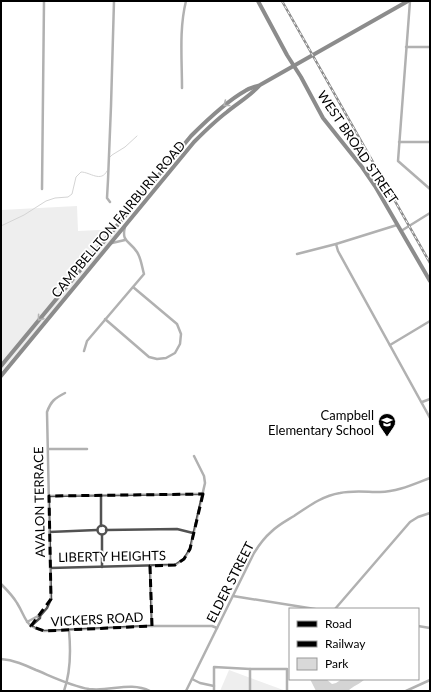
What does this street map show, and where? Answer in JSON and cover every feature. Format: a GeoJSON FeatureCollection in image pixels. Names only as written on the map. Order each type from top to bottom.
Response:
{"type":"FeatureCollection","features":[{"type":"Feature","properties":{"kind":"main road","name":"WEST BROAD STREET"},"geometry":{"type":"LineString","coordinates":[[258,1],[323,118],[362,166],[430,281]]}},
{"type":"Feature","properties":{"kind":"main road","name":"CAMPBELLTON FAIRBURN ROAD"},"geometry":{"type":"LineString","coordinates":[[1,366],[191,136],[209,119],[246,90],[260,85],[295,66],[409,1]]}},
{"type":"Feature","properties":{"kind":"main road","name":"CAMPBELLTON FAIRBURN ROAD"},"geometry":{"type":"LineString","coordinates":[[1,376],[186,151],[219,118],[252,94],[260,85]]}},
{"type":"Feature","properties":{"kind":"street"},"geometry":{"type":"LineString","coordinates":[[42,189],[44,1]]}},
{"type":"Feature","properties":{"kind":"street"},"geometry":{"type":"LineString","coordinates":[[110,202],[108,198],[108,180],[114,1]]}},
{"type":"Feature","properties":{"kind":"street"},"geometry":{"type":"LineString","coordinates":[[182,88],[182,21],[186,1]]}},
{"type":"Feature","properties":{"kind":"street"},"geometry":{"type":"LineString","coordinates":[[409,1],[398,161],[430,189]]}},
{"type":"Feature","properties":{"kind":"street"},"geometry":{"type":"LineString","coordinates":[[406,46],[430,47]]}},
{"type":"Feature","properties":{"kind":"street"},"geometry":{"type":"LineString","coordinates":[[399,142],[430,142]]}},
{"type":"Feature","properties":{"kind":"street"},"geometry":{"type":"LineString","coordinates":[[401,231],[430,213]]}},
{"type":"Feature","properties":{"kind":"street"},"geometry":{"type":"LineString","coordinates":[[297,254],[336,244],[397,225]]}},
{"type":"Feature","properties":{"kind":"street"},"geometry":{"type":"LineString","coordinates":[[84,351],[87,341],[144,274],[138,253],[132,245],[125,240],[123,234],[125,227]]}},
{"type":"Feature","properties":{"kind":"street"},"geometry":{"type":"LineString","coordinates":[[111,243],[125,240]]}},
{"type":"Feature","properties":{"kind":"street"},"geometry":{"type":"LineString","coordinates":[[336,244],[338,251],[430,418]]}},
{"type":"Feature","properties":{"kind":"street"},"geometry":{"type":"LineString","coordinates":[[105,319],[149,357],[157,359],[166,358],[175,353],[180,344],[181,334],[177,324],[133,287]]}},
{"type":"Feature","properties":{"kind":"street"},"geometry":{"type":"LineString","coordinates":[[390,345],[430,321]]}},
{"type":"Feature","properties":{"kind":"street","name":"AVALON TERRACE"},"geometry":{"type":"LineString","coordinates":[[31,626],[40,618],[51,599],[47,412],[55,398],[65,393]]}},
{"type":"Feature","properties":{"kind":"street"},"geometry":{"type":"LineString","coordinates":[[422,402],[430,399]]}},
{"type":"Feature","properties":{"kind":"street"},"geometry":{"type":"LineString","coordinates":[[48,449],[87,448]]}},
{"type":"Feature","properties":{"kind":"street","name":"LIBERTY HEIGHTS"},"geometry":{"type":"LineString","coordinates":[[50,568],[175,565],[184,559],[190,549],[205,483],[204,476],[194,456]]}},
{"type":"Feature","properties":{"kind":"street","name":"ELDER STREET"},"geometry":{"type":"LineString","coordinates":[[186,691],[254,553],[270,532],[314,502],[328,496],[343,492],[380,492],[396,490],[430,478]]}},
{"type":"Feature","properties":{"kind":"street"},"geometry":{"type":"LineString","coordinates":[[49,496],[202,494]]}},
{"type":"Feature","properties":{"kind":"street"},"geometry":{"type":"LineString","coordinates":[[50,532],[97,530],[101,526],[101,496]]}},
{"type":"Feature","properties":{"kind":"street"},"geometry":{"type":"LineString","coordinates":[[336,608],[410,522],[418,517],[430,513]]}},
{"type":"Feature","properties":{"kind":"street"},"geometry":{"type":"LineString","coordinates":[[101,526],[105,527],[106,530],[177,529],[193,533]]}},
{"type":"Feature","properties":{"kind":"street"},"geometry":{"type":"LineString","coordinates":[[97,530],[99,534],[102,535]]}},
{"type":"Feature","properties":{"kind":"street"},"geometry":{"type":"LineString","coordinates":[[102,567],[102,535],[105,534],[106,530]]}},
{"type":"Feature","properties":{"kind":"street"},"geometry":{"type":"LineString","coordinates":[[150,566],[152,626]]}},
{"type":"Feature","properties":{"kind":"street"},"geometry":{"type":"LineString","coordinates":[[1,584],[14,598],[27,622],[31,626]]}},
{"type":"Feature","properties":{"kind":"street"},"geometry":{"type":"LineString","coordinates":[[233,596],[309,608]]}},
{"type":"Feature","properties":{"kind":"street"},"geometry":{"type":"LineString","coordinates":[[27,622],[40,616]]}},
{"type":"Feature","properties":{"kind":"street","name":"VICKERS ROAD"},"geometry":{"type":"LineString","coordinates":[[31,626],[44,631],[152,626],[212,626],[217,628]]}},
{"type":"Feature","properties":{"kind":"street"},"geometry":{"type":"LineString","coordinates":[[419,626],[430,628]]}},
{"type":"Feature","properties":{"kind":"street"},"geometry":{"type":"LineString","coordinates":[[64,691],[67,682],[70,659],[69,631]]}},
{"type":"Feature","properties":{"kind":"street"},"geometry":{"type":"LineString","coordinates":[[1,659],[21,663],[73,685],[90,689],[111,690],[125,686],[134,686],[150,691]]}},
{"type":"Feature","properties":{"kind":"street"},"geometry":{"type":"LineString","coordinates":[[214,691],[214,667],[287,669],[287,691]]}},
{"type":"Feature","properties":{"kind":"street"},"geometry":{"type":"LineString","coordinates":[[250,669],[250,691]]}},
{"type":"Feature","properties":{"kind":"street"},"geometry":{"type":"LineString","coordinates":[[192,679],[200,683],[214,686]]}},
{"type":"Feature","properties":{"kind":"street"},"geometry":{"type":"LineString","coordinates":[[406,691],[430,680]]}},
{"type":"Feature","properties":{"kind":"highlighted area"},"geometry":{"type":"Polygon","coordinates":[[[203,494],[190,549],[184,559],[175,565],[150,566],[152,626],[44,631],[31,626],[51,599],[49,496],[203,494]]]}},
{"type":"Feature","properties":{"kind":"green space"},"geometry":{"type":"Polygon","coordinates":[[[77,206],[78,231],[121,229],[1,372],[1,210],[77,206]]]}},
{"type":"Feature","properties":{"kind":"green space"},"geometry":{"type":"Polygon","coordinates":[[[229,670],[286,691],[220,691],[229,670]]]}},
{"type":"Feature","properties":{"kind":"shaded area"},"geometry":{"type":"Polygon","coordinates":[[[310,680],[327,680],[332,684],[340,680],[364,680],[348,691],[316,691],[310,680]]]}},
{"type":"Feature","properties":{"kind":"waterway"},"geometry":{"type":"LineString","coordinates":[[109,158],[125,147],[137,136]]}},
{"type":"Feature","properties":{"kind":"waterway"},"geometry":{"type":"LineString","coordinates":[[1,226],[24,215],[46,201],[55,198],[68,197],[72,194],[76,177],[81,172],[99,177],[107,171]]}},
{"type":"Feature","properties":{"kind":"railway"},"geometry":{"type":"LineString","coordinates":[[282,1],[430,263]]}},
{"type":"Feature","properties":{"kind":"place","name":"Campbell Elementary School"},"geometry":{"type":"Point","coordinates":[387,437]}}]}
